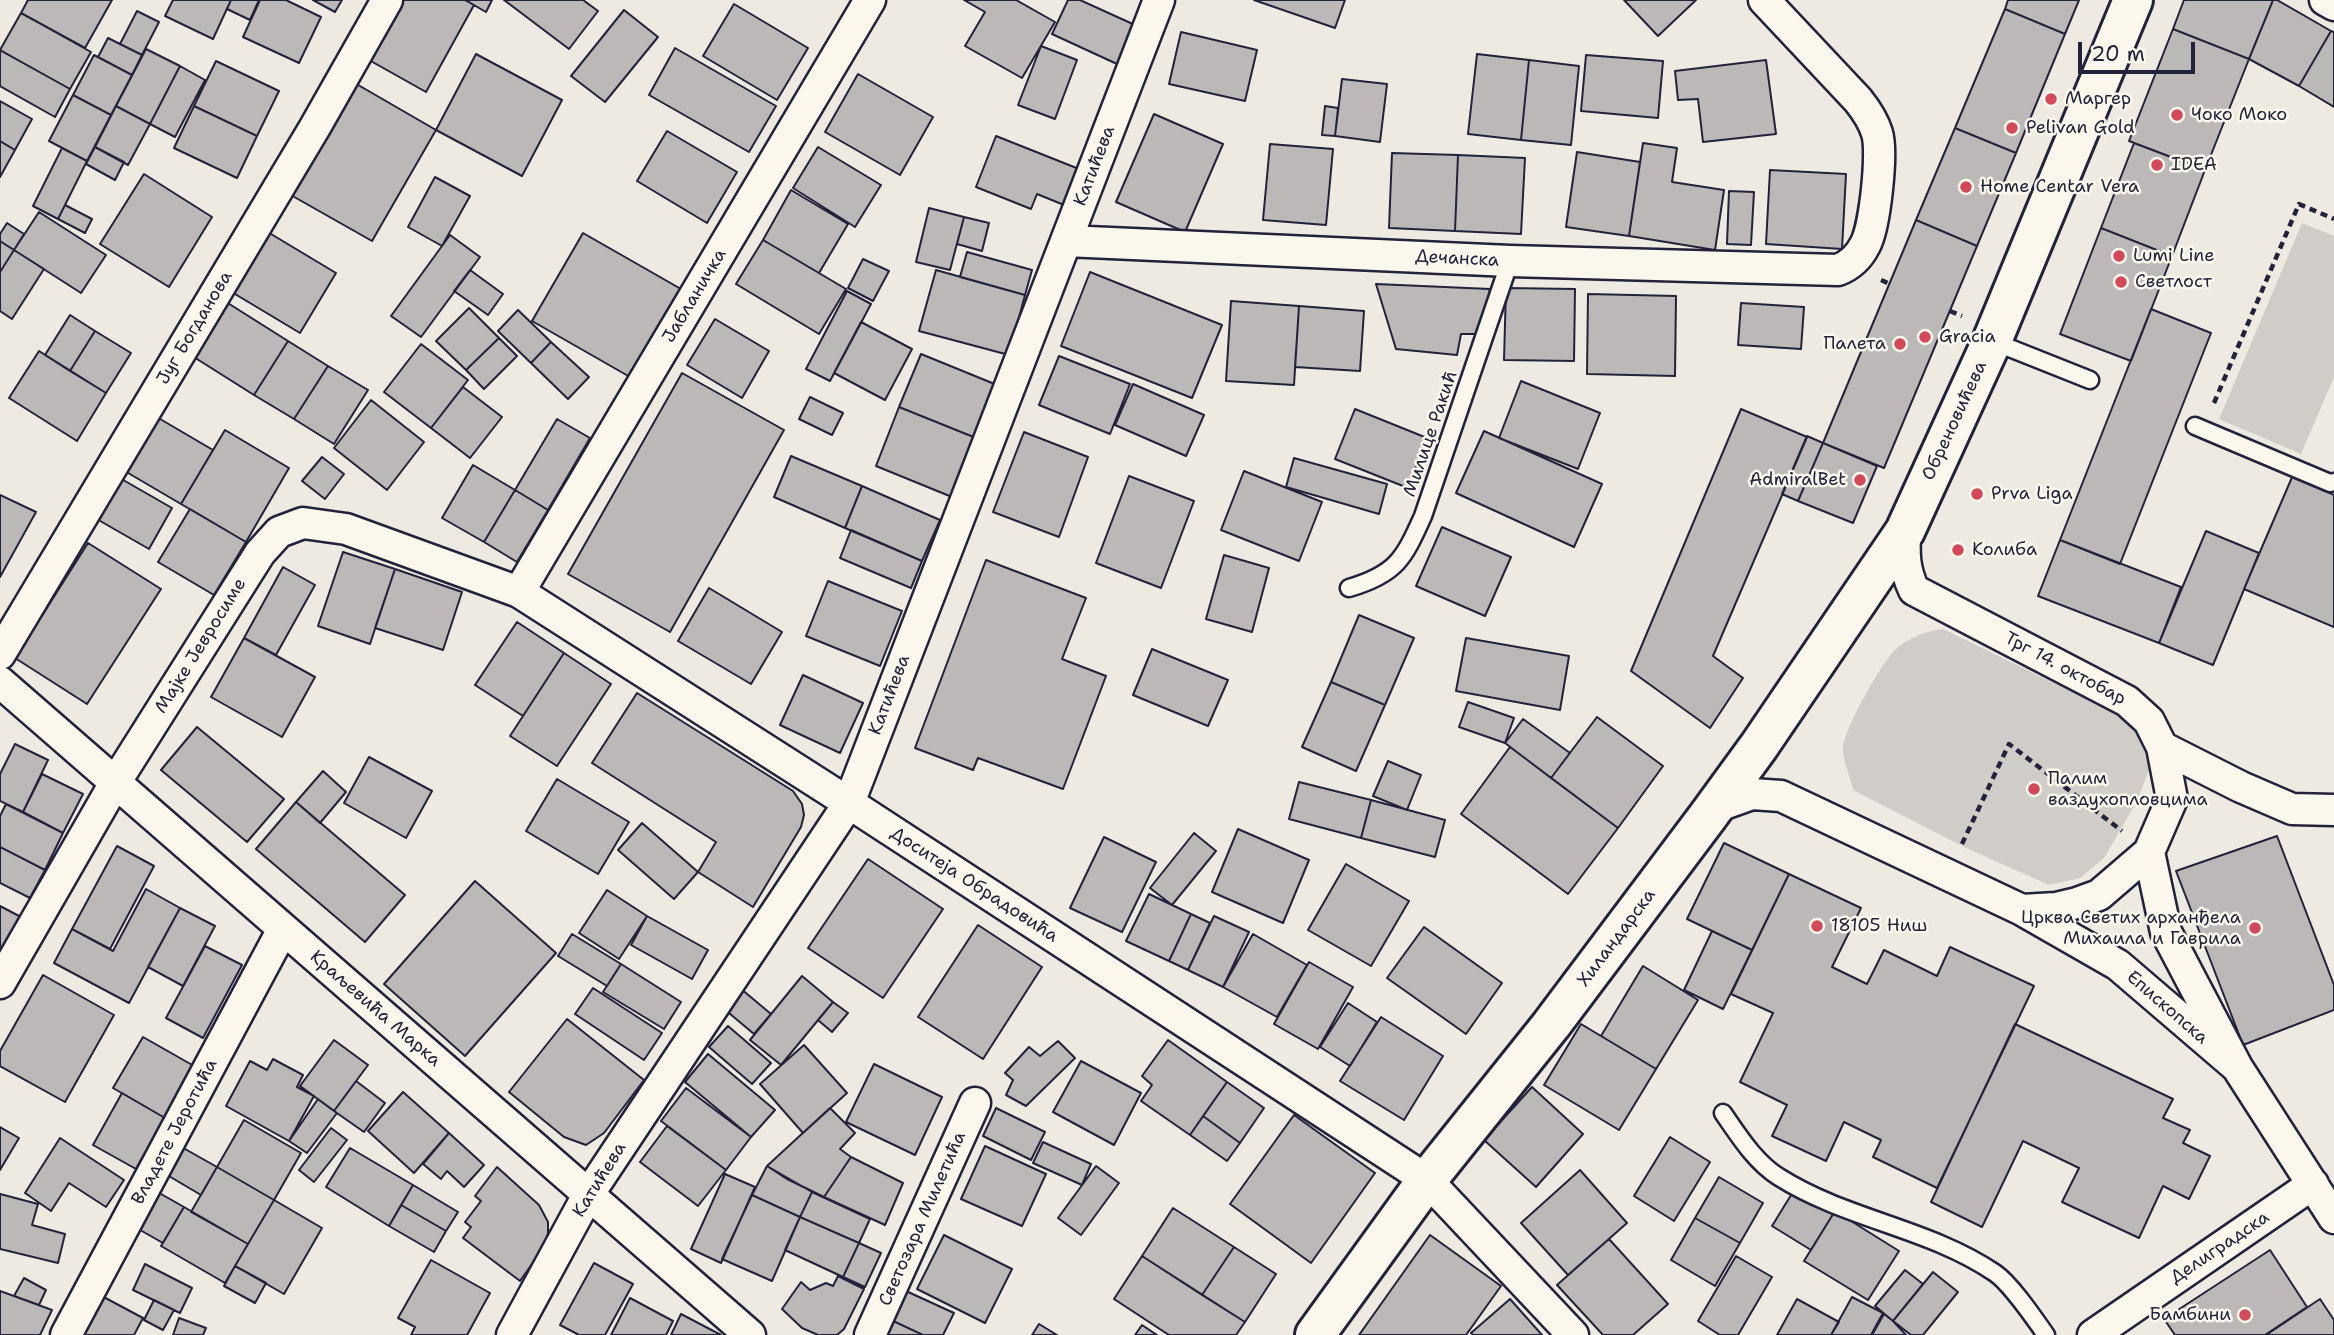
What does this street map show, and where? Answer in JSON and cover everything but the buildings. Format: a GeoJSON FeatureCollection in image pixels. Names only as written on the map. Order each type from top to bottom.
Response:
{"type":"FeatureCollection","features":[{"type":"Feature","properties":{"kind":"street","name":"Југ Богданова"},"geometry":{"type":"LineString","coordinates":[[0,654],[315,127],[387,0]]}},
{"type":"Feature","properties":{"kind":"street","name":"Јабланичка"},"geometry":{"type":"LineString","coordinates":[[519,592],[870,0]]}},
{"type":"Feature","properties":{"kind":"street","name":"Катићева"},"geometry":{"type":"LineString","coordinates":[[512,1335],[588,1195],[849,803],[1159,0]]}},
{"type":"Feature","properties":{"kind":"street","name":"Дечанска"},"geometry":{"type":"LineString","coordinates":[[1066,242],[1510,261],[1838,270],[1848,266],[1857,257],[1869,237],[1881,154],[1878,134],[1870,115],[1858,100],[1764,0]]}},
{"type":"Feature","properties":{"kind":"street","name":"Обреновићева"},"geometry":{"type":"LineString","coordinates":[[1905,531],[1992,341],[2133,0]]}},
{"type":"Feature","properties":{"kind":"street"},"geometry":{"type":"LineString","coordinates":[[2325,0],[2334,5]]}},
{"type":"Feature","properties":{"kind":"street","name":"Мајке Јевросиме"},"geometry":{"type":"LineString","coordinates":[[0,983],[115,783],[260,553],[279,532],[303,523],[345,529],[519,592]]}},
{"type":"Feature","properties":{"kind":"street"},"geometry":{"type":"LineString","coordinates":[[1885,596],[1906,572],[1903,558],[1905,531]]}},
{"type":"Feature","properties":{"kind":"street","name":"Хиландарска"},"geometry":{"type":"LineString","coordinates":[[1315,1335],[1427,1180],[1551,1025],[1759,746],[1885,596],[1905,531]]}},
{"type":"Feature","properties":{"kind":"street","name":"Доситеја Обрадовића"},"geometry":{"type":"LineString","coordinates":[[519,592],[849,803],[1427,1180],[1573,1335]]}},
{"type":"Feature","properties":{"kind":"street","name":"Трг 14. октобар"},"geometry":{"type":"LineString","coordinates":[[1713,808],[1752,794],[1781,796],[2022,910],[2056,908],[2099,895],[2149,852],[2172,799],[2162,747],[2149,721],[2127,701],[1885,596]]}},
{"type":"Feature","properties":{"kind":"street","name":"Краљевића Марка"},"geometry":{"type":"LineString","coordinates":[[0,682],[750,1335]]}},
{"type":"Feature","properties":{"kind":"street"},"geometry":{"type":"LineString","coordinates":[[1759,746],[1767,773],[1781,796]]}},
{"type":"Feature","properties":{"kind":"street"},"geometry":{"type":"LineString","coordinates":[[2162,747],[2281,805],[2292,809],[2334,810]]}},
{"type":"Feature","properties":{"kind":"street","name":"Епископска"},"geometry":{"type":"LineString","coordinates":[[2149,852],[2166,932],[2237,1068],[2334,1218]]}},
{"type":"Feature","properties":{"kind":"street","name":"Епископска"},"geometry":{"type":"LineString","coordinates":[[2022,910],[2118,965],[2237,1068]]}},
{"type":"Feature","properties":{"kind":"street","name":"Владете Јеротића"},"geometry":{"type":"LineString","coordinates":[[66,1335],[283,929]]}},
{"type":"Feature","properties":{"kind":"street","name":"Светозара Милетића"},"geometry":{"type":"LineString","coordinates":[[870,1335],[975,1103]]}},
{"type":"Feature","properties":{"kind":"street","name":"Делиградска"},"geometry":{"type":"LineString","coordinates":[[2106,1331],[2313,1184]]}},
{"type":"Feature","properties":{"kind":"lane","name":"Милице Ракић"},"geometry":{"type":"LineString","coordinates":[[1349,588],[1381,576],[1405,555],[1423,516],[1510,261]]}},
{"type":"Feature","properties":{"kind":"lane"},"geometry":{"type":"LineString","coordinates":[[1992,341],[2090,380]]}},
{"type":"Feature","properties":{"kind":"lane"},"geometry":{"type":"LineString","coordinates":[[2199,428],[2319,479],[2334,482]]}},
{"type":"Feature","properties":{"kind":"lane"},"geometry":{"type":"LineString","coordinates":[[1723,1113],[1750,1151],[1778,1177],[1858,1215],[1934,1241],[1997,1274],[2046,1335]]}},
{"type":"Feature","properties":{"kind":"path"},"geometry":{"type":"LineString","coordinates":[[2199,428],[2299,204],[2334,219]]}},
{"type":"Feature","properties":{"kind":"path"},"geometry":{"type":"LineString","coordinates":[[1948,874],[2009,744],[2149,852]]}},
{"type":"Feature","properties":{"kind":"shaded area"},"geometry":{"type":"Polygon","coordinates":[[[2302,223],[2334,236],[2334,377],[2301,454],[2219,419],[2302,223]]]}},
{"type":"Feature","properties":{"kind":"shaded area"},"geometry":{"type":"Polygon","coordinates":[[[1943,629],[2122,716],[2144,735],[2153,760],[2137,801],[2104,858],[2080,878],[2049,885],[1964,847],[1853,790],[1843,747],[1850,725],[1866,694],[1883,665],[1898,647],[1919,635],[1943,629]]]}},
{"type":"Feature","properties":{"kind":"place","name":"Маргер"},"geometry":{"type":"Point","coordinates":[2051,99]}},
{"type":"Feature","properties":{"kind":"place","name":"Чоко Моко"},"geometry":{"type":"Point","coordinates":[2177,115]}},
{"type":"Feature","properties":{"kind":"place","name":"Pelivan Gold"},"geometry":{"type":"Point","coordinates":[2012,128]}},
{"type":"Feature","properties":{"kind":"place","name":"IDEA"},"geometry":{"type":"Point","coordinates":[2157,165]}},
{"type":"Feature","properties":{"kind":"place","name":"Home Centar Vera"},"geometry":{"type":"Point","coordinates":[1966,187]}},
{"type":"Feature","properties":{"kind":"place","name":"Lumi Line"},"geometry":{"type":"Point","coordinates":[2119,256]}},
{"type":"Feature","properties":{"kind":"place","name":"Светлост"},"geometry":{"type":"Point","coordinates":[2121,282]}},
{"type":"Feature","properties":{"kind":"place","name":"Gracia"},"geometry":{"type":"Point","coordinates":[1925,337]}},
{"type":"Feature","properties":{"kind":"place","name":"Палета"},"geometry":{"type":"Point","coordinates":[1900,344]}},
{"type":"Feature","properties":{"kind":"place","name":"AdmiralBet"},"geometry":{"type":"Point","coordinates":[1860,480]}},
{"type":"Feature","properties":{"kind":"place","name":"Prva Liga"},"geometry":{"type":"Point","coordinates":[1977,494]}},
{"type":"Feature","properties":{"kind":"place","name":"Колиба"},"geometry":{"type":"Point","coordinates":[1958,550]}},
{"type":"Feature","properties":{"kind":"place","name":"Палим ваздухопловцима"},"geometry":{"type":"Point","coordinates":[2034,789]}},
{"type":"Feature","properties":{"kind":"place","name":"18105 Ниш"},"geometry":{"type":"Point","coordinates":[1817,926]}},
{"type":"Feature","properties":{"kind":"place","name":"Црква Светих арханђела Михаила и Гаврила"},"geometry":{"type":"Point","coordinates":[2255,928]}},
{"type":"Feature","properties":{"kind":"place","name":"Бамбини"},"geometry":{"type":"Point","coordinates":[2245,1315]}}]}
